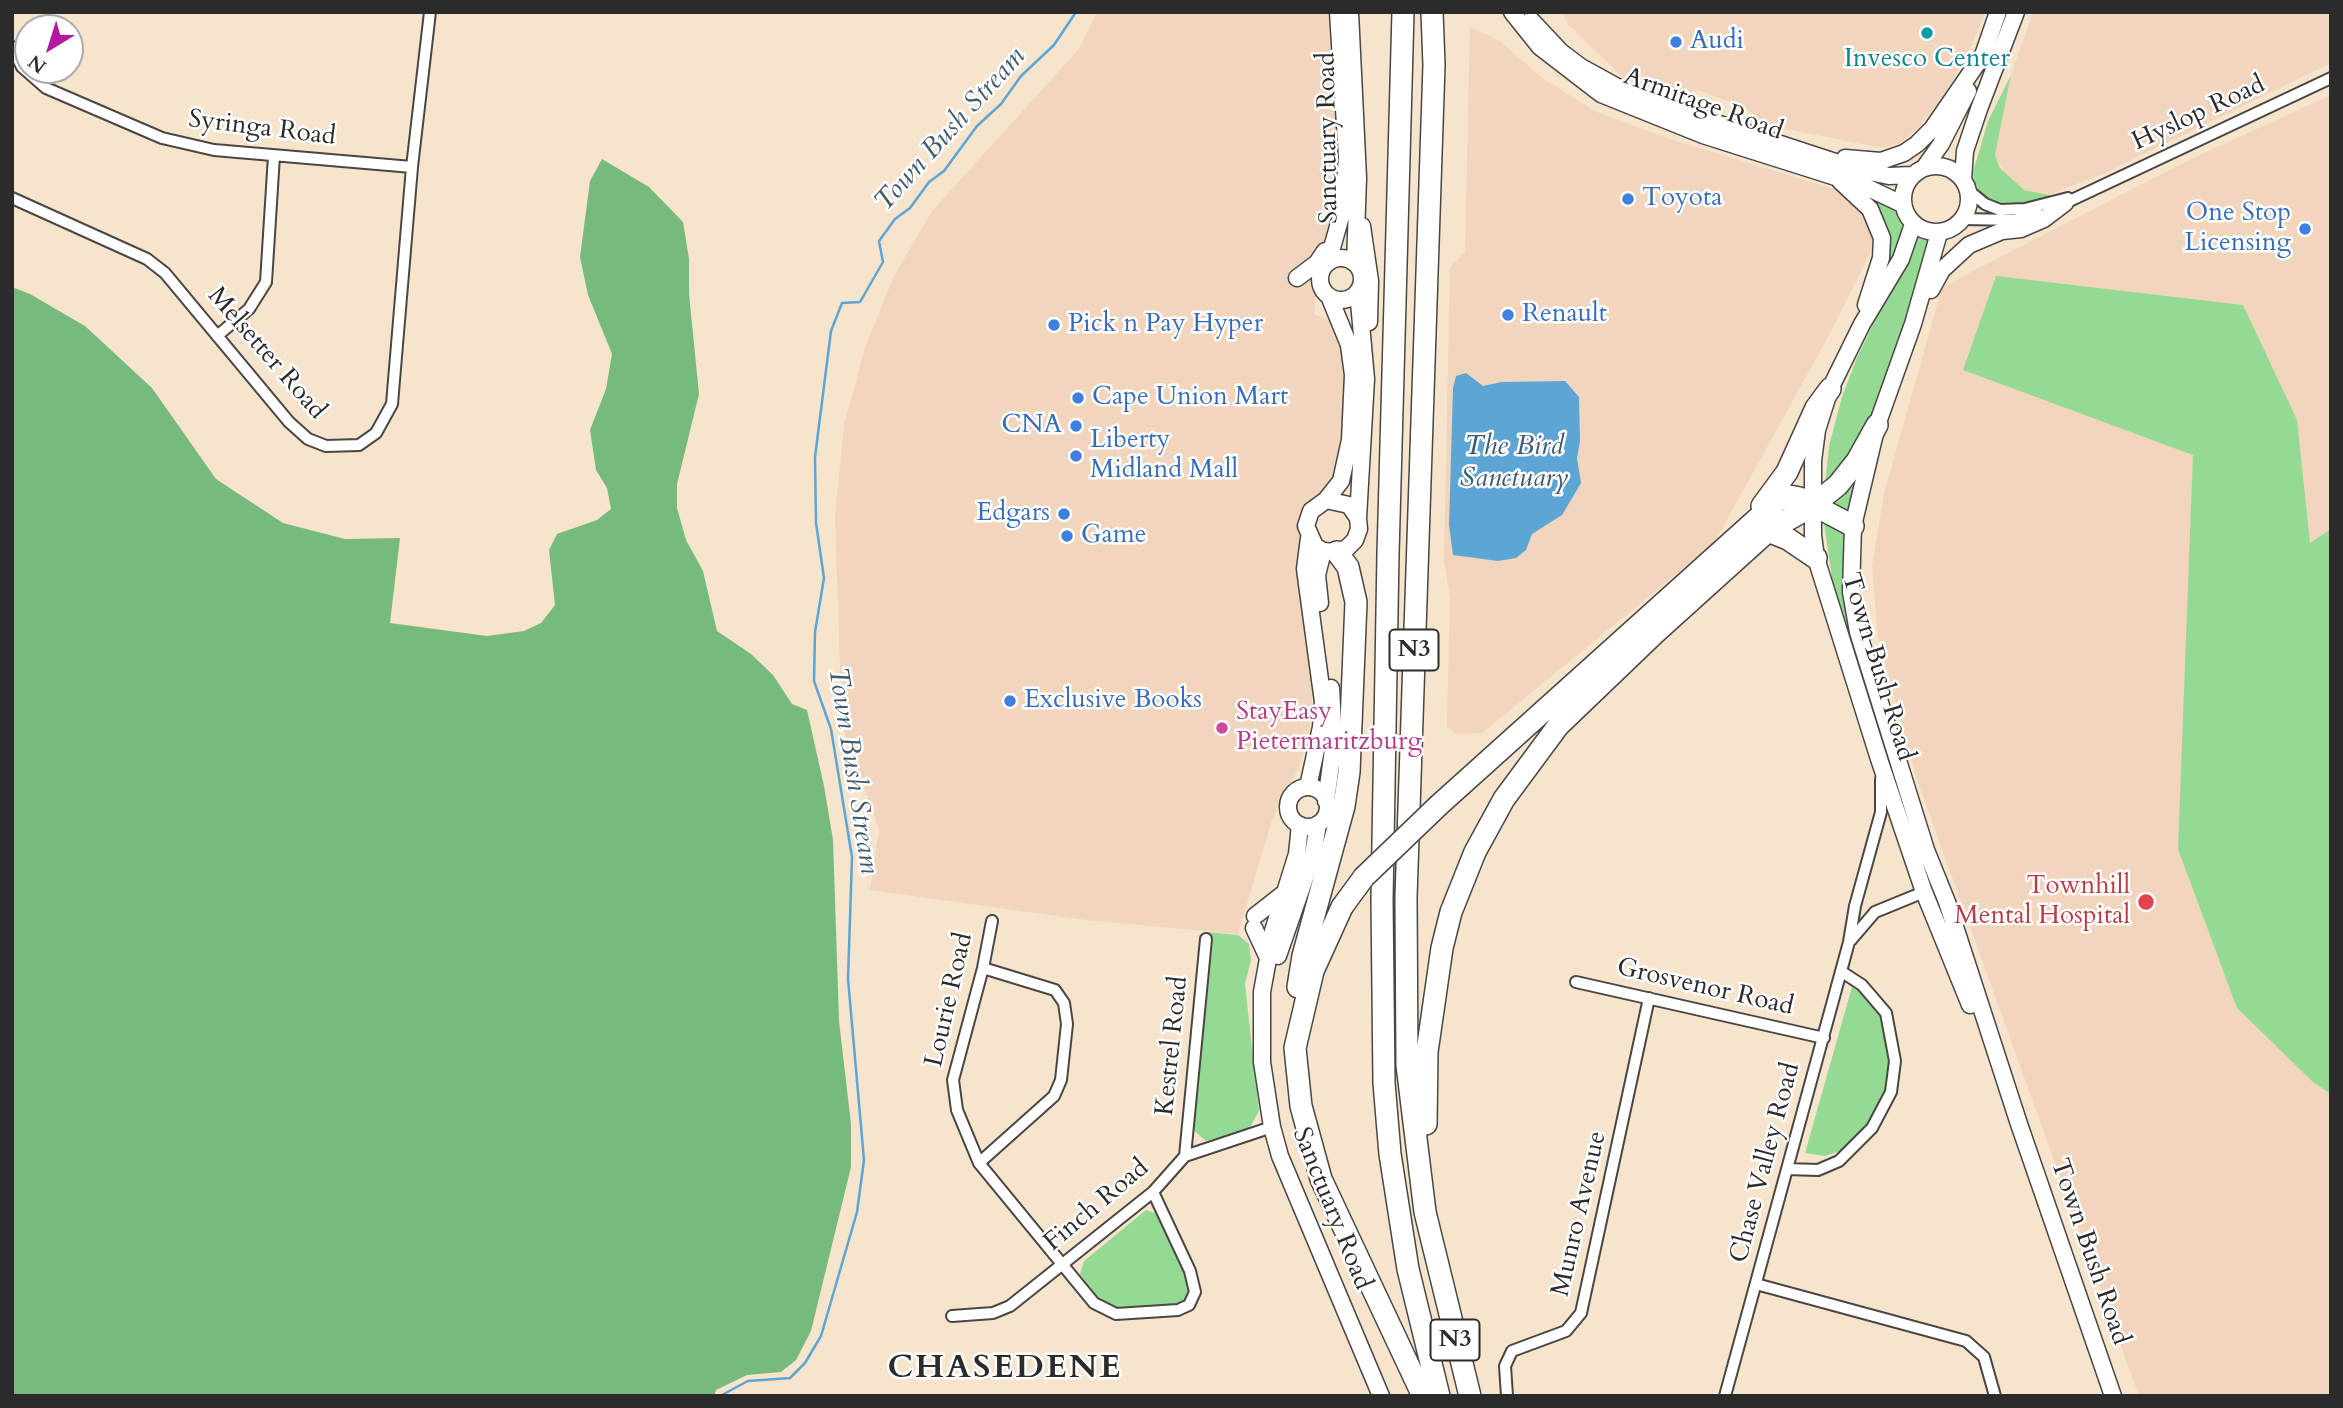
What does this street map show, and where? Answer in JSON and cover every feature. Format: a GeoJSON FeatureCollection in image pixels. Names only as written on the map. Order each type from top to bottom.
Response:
{"type":"FeatureCollection","features":[{"type":"Feature","properties":{"kind":"highway","name":"N3"},"geometry":{"type":"LineString","coordinates":[[1403,12],[1382,900],[1384,1083],[1390,1154],[1408,1269],[1439,1396]]}},
{"type":"Feature","properties":{"kind":"highway","name":"N3"},"geometry":{"type":"LineString","coordinates":[[1432,12],[1434,65],[1406,898],[1407,1065],[1415,1147],[1441,1284],[1470,1396]]}},
{"type":"Feature","properties":{"kind":"highway"},"geometry":{"type":"LineString","coordinates":[[1742,529],[1779,486],[1816,408],[1830,389]]}},
{"type":"Feature","properties":{"kind":"highway"},"geometry":{"type":"LineString","coordinates":[[1441,1284],[1442,1254],[1424,1101],[1427,1052],[1442,948],[1451,912],[1475,852],[1504,799],[1558,726],[1768,531],[1812,506],[1851,470],[1877,425]]}},
{"type":"Feature","properties":{"kind":"highway"},"geometry":{"type":"LineString","coordinates":[[1295,1048],[1313,971],[1342,907],[1364,877],[1439,805],[1478,773],[1742,529],[1784,498],[1800,498],[1853,526]]}},
{"type":"Feature","properties":{"kind":"highway"},"geometry":{"type":"LineString","coordinates":[[1768,531],[1787,539],[1816,558]]}},
{"type":"Feature","properties":{"kind":"highway"},"geometry":{"type":"LineString","coordinates":[[1330,551],[1351,576],[1356,602],[1350,762],[1344,806],[1303,956],[1293,1031],[1301,1106],[1313,1159],[1423,1396]]}},
{"type":"Feature","properties":{"kind":"street","name":"Melsetter Road"},"geometry":{"type":"LineString","coordinates":[[12,198],[148,259],[165,273],[289,422],[308,439],[326,446],[353,446],[376,433],[392,404],[411,167],[430,12]]}},
{"type":"Feature","properties":{"kind":"street","name":"Sanctuary Road"},"geometry":{"type":"LineString","coordinates":[[1328,262],[1343,209],[1347,157],[1338,12]]}},
{"type":"Feature","properties":{"kind":"street","name":"Sanctuary Road"},"geometry":{"type":"LineString","coordinates":[[1350,12],[1358,178],[1355,263]]}},
{"type":"Feature","properties":{"kind":"street","name":"Armitage Road"},"geometry":{"type":"LineString","coordinates":[[1512,12],[1540,47],[1601,94],[1703,135],[1832,175],[1902,204]]}},
{"type":"Feature","properties":{"kind":"street","name":"Armitage Road"},"geometry":{"type":"LineString","coordinates":[[1525,12],[1561,52],[1606,83],[1634,96],[1879,175],[1918,172]]}},
{"type":"Feature","properties":{"kind":"street"},"geometry":{"type":"LineString","coordinates":[[1998,12],[1985,52],[1948,132],[1904,188],[1902,204],[1913,223],[1925,231],[1939,233],[1952,228],[1963,219],[1969,205],[1965,185],[1965,151],[2016,12]]}},
{"type":"Feature","properties":{"kind":"street","name":"Syringa Road"},"geometry":{"type":"LineString","coordinates":[[12,47],[22,67],[46,88],[124,124],[186,145],[274,156],[411,167]]}},
{"type":"Feature","properties":{"kind":"street"},"geometry":{"type":"LineString","coordinates":[[1821,157],[1881,161],[1904,153],[1932,129],[1985,52]]}},
{"type":"Feature","properties":{"kind":"street","name":"Hyslop Road"},"geometry":{"type":"LineString","coordinates":[[1963,219],[2015,220],[2039,215],[2331,78]]}},
{"type":"Feature","properties":{"kind":"street"},"geometry":{"type":"LineString","coordinates":[[217,336],[249,309],[266,282],[274,156]]}},
{"type":"Feature","properties":{"kind":"street"},"geometry":{"type":"LineString","coordinates":[[1918,172],[1949,169],[1965,185]]}},
{"type":"Feature","properties":{"kind":"street"},"geometry":{"type":"LineString","coordinates":[[1832,175],[1870,209],[1882,239],[1881,258],[1862,324]]}},
{"type":"Feature","properties":{"kind":"street"},"geometry":{"type":"LineString","coordinates":[[1309,538],[1330,551],[1348,548],[1359,529],[1370,281],[1358,178]]}},
{"type":"Feature","properties":{"kind":"street","name":"Hyslop Road"},"geometry":{"type":"LineString","coordinates":[[1965,185],[1992,208],[2012,211],[2087,192]]}},
{"type":"Feature","properties":{"kind":"street"},"geometry":{"type":"LineString","coordinates":[[1913,324],[1942,270],[1955,255],[1984,237],[2021,229],[2043,219],[2065,203]]}},
{"type":"Feature","properties":{"kind":"street"},"geometry":{"type":"LineString","coordinates":[[1297,278],[1323,255],[1343,209]]}},
{"type":"Feature","properties":{"kind":"street","name":"Town Bush Road"},"geometry":{"type":"LineString","coordinates":[[1913,223],[1901,259],[1862,324],[1830,389],[1817,430],[1812,506],[1816,558],[1924,892],[2019,1124]]}},
{"type":"Feature","properties":{"kind":"street","name":"Town Bush Road"},"geometry":{"type":"LineString","coordinates":[[1939,233],[1913,324],[1877,425],[1853,526],[1851,592],[1858,632],[1926,850],[1947,902],[2019,1124],[2113,1396]]}},
{"type":"Feature","properties":{"kind":"street"},"geometry":{"type":"LineString","coordinates":[[1308,787],[1321,727],[1323,702],[1305,569],[1309,538],[1308,518],[1317,505],[1326,500],[1345,471],[1353,376],[1349,345],[1329,296],[1320,282],[1320,274],[1328,262],[1344,258],[1355,263],[1361,274],[1358,291],[1365,367]]}},
{"type":"Feature","properties":{"kind":"street"},"geometry":{"type":"LineString","coordinates":[[1329,296],[1344,299],[1358,291]]}},
{"type":"Feature","properties":{"kind":"street"},"geometry":{"type":"LineString","coordinates":[[1326,500],[1342,501],[1358,518]]}},
{"type":"Feature","properties":{"kind":"street"},"geometry":{"type":"LineString","coordinates":[[1326,801],[1319,791],[1308,787],[1295,792],[1288,803],[1291,818],[1300,825],[1318,824],[1326,814],[1332,771],[1334,721],[1317,583],[1330,551]]}},
{"type":"Feature","properties":{"kind":"street","name":"Chase Valley Road"},"geometry":{"type":"LineString","coordinates":[[1725,1396],[1842,972],[1855,906],[1881,812],[1879,759]]}},
{"type":"Feature","properties":{"kind":"street","name":"Sanctuary Road"},"geometry":{"type":"LineString","coordinates":[[1262,1033],[1278,956],[1313,855],[1318,824]]}},
{"type":"Feature","properties":{"kind":"street","name":"Sanctuary Road"},"geometry":{"type":"LineString","coordinates":[[1300,825],[1297,854],[1273,931],[1262,992],[1262,1062],[1272,1127],[1290,1181],[1381,1396]]}},
{"type":"Feature","properties":{"kind":"street"},"geometry":{"type":"LineString","coordinates":[[1926,850],[1930,876],[1924,892],[1947,902]]}},
{"type":"Feature","properties":{"kind":"street"},"geometry":{"type":"LineString","coordinates":[[1269,961],[1255,922],[1287,888]]}},
{"type":"Feature","properties":{"kind":"street","name":"Chase Valley Road"},"geometry":{"type":"LineString","coordinates":[[1849,942],[1875,912],[1924,892]]}},
{"type":"Feature","properties":{"kind":"street","name":"Lourie Road"},"geometry":{"type":"LineString","coordinates":[[992,921],[983,968],[953,1080],[957,1110],[979,1163],[1094,1303],[1109,1313],[1170,1311],[1189,1304],[1195,1292],[1194,1283],[1153,1192]]}},
{"type":"Feature","properties":{"kind":"street","name":"Kestrel Road"},"geometry":{"type":"LineString","coordinates":[[1185,1156],[1206,939]]}},
{"type":"Feature","properties":{"kind":"street"},"geometry":{"type":"LineString","coordinates":[[979,1163],[1054,1096],[1061,1080],[1067,1024],[1064,1003],[1055,990],[983,968]]}},
{"type":"Feature","properties":{"kind":"street"},"geometry":{"type":"LineString","coordinates":[[1787,1168],[1818,1170],[1839,1161],[1872,1128],[1891,1092],[1895,1061],[1886,1013],[1862,985],[1842,972]]}},
{"type":"Feature","properties":{"kind":"street","name":"Grosvenor Road"},"geometry":{"type":"LineString","coordinates":[[1576,982],[1824,1038]]}},
{"type":"Feature","properties":{"kind":"street","name":"Munro Avenue"},"geometry":{"type":"LineString","coordinates":[[1507,1396],[1505,1366],[1512,1351],[1526,1343],[1566,1331],[1581,1313],[1649,998]]}},
{"type":"Feature","properties":{"kind":"street","name":"Finch Road"},"geometry":{"type":"LineString","coordinates":[[952,1316],[1003,1310],[1153,1192],[1185,1156],[1272,1127]]}},
{"type":"Feature","properties":{"kind":"street"},"geometry":{"type":"LineString","coordinates":[[1756,1284],[1966,1342],[1984,1357],[1995,1396]]}},
{"type":"Feature","properties":{"kind":"shaded area"},"geometry":{"type":"Polygon","coordinates":[[[1097,12],[1328,12],[1335,57],[1343,179],[1320,261],[1314,314],[1330,321],[1342,333],[1345,346],[1347,425],[1341,470],[1321,497],[1303,509],[1300,591],[1315,666],[1309,737],[1299,767],[1272,820],[1238,934],[1086,920],[870,890],[879,830],[842,724],[835,516],[844,425],[865,348],[894,276],[932,211],[1079,49],[1097,12]]]}},
{"type":"Feature","properties":{"kind":"shaded area"},"geometry":{"type":"Polygon","coordinates":[[[1563,12],[1986,12],[1964,62],[1939,102],[1917,129],[1901,143],[1883,148],[1781,128],[1762,121],[1744,107],[1698,90],[1681,95],[1622,77],[1567,23],[1563,12]]]}},
{"type":"Feature","properties":{"kind":"shaded area"},"geometry":{"type":"Polygon","coordinates":[[[2033,12],[2331,12],[2331,63],[2107,172],[2051,194],[2024,190],[2008,179],[1995,155],[2011,75],[2033,12]]]}},
{"type":"Feature","properties":{"kind":"shaded area"},"geometry":{"type":"Polygon","coordinates":[[[1470,27],[1500,41],[1541,77],[1594,111],[1667,138],[1844,192],[1862,207],[1877,239],[1828,337],[1714,543],[1482,733],[1456,734],[1447,727],[1450,598],[1444,560],[1450,267],[1465,252],[1470,27]]]}},
{"type":"Feature","properties":{"kind":"shaded area","name":"Townhill Mental Hospital"},"geometry":{"type":"Polygon","coordinates":[[[2331,95],[2331,1396],[2139,1396],[1916,777],[1878,637],[1872,566],[1884,494],[1942,287],[2191,159],[2331,95]]]}},
{"type":"Feature","properties":{"kind":"green space"},"geometry":{"type":"Polygon","coordinates":[[[2011,75],[1995,155],[2000,168],[2024,190],[2060,197],[2004,208],[1983,196],[1974,182],[1973,172],[1988,121],[2011,75]]]}},
{"type":"Feature","properties":{"kind":"green space"},"geometry":{"type":"Polygon","coordinates":[[[602,159],[649,187],[683,222],[689,259],[689,294],[699,394],[677,484],[677,508],[686,540],[703,571],[717,631],[751,654],[773,675],[792,704],[807,710],[824,786],[833,840],[839,1021],[851,1124],[851,1167],[811,1331],[796,1360],[781,1372],[747,1375],[716,1390],[714,1396],[12,1396],[12,287],[30,294],[85,326],[152,388],[216,479],[283,523],[345,539],[400,538],[390,623],[487,636],[524,631],[541,623],[555,605],[549,550],[557,534],[597,520],[611,509],[607,488],[596,470],[590,430],[606,389],[612,354],[588,295],[580,257],[590,181],[602,159]]]}},
{"type":"Feature","properties":{"kind":"green space"},"geometry":{"type":"Polygon","coordinates":[[[1868,197],[1895,210],[1902,225],[1899,246],[1884,275],[1890,239],[1883,216],[1868,197]]]}},
{"type":"Feature","properties":{"kind":"green space"},"geometry":{"type":"Polygon","coordinates":[[[1916,235],[1934,240],[1863,452],[1824,495],[1829,446],[1842,397],[1856,360],[1916,235]]]}},
{"type":"Feature","properties":{"kind":"green space"},"geometry":{"type":"Polygon","coordinates":[[[1996,276],[2243,305],[2297,420],[2310,543],[2331,529],[2331,1094],[2313,1082],[2237,1008],[2178,849],[2193,455],[1963,370],[1996,276]]]}},
{"type":"Feature","properties":{"kind":"green space"},"geometry":{"type":"Polygon","coordinates":[[[1866,463],[1853,517],[1830,507],[1851,489],[1866,463]]]}},
{"type":"Feature","properties":{"kind":"green space"},"geometry":{"type":"Polygon","coordinates":[[[1823,516],[1848,528],[1859,652],[1866,692],[1835,598],[1823,516]]]}},
{"type":"Feature","properties":{"kind":"green space"},"geometry":{"type":"Polygon","coordinates":[[[1206,932],[1238,935],[1249,944],[1251,960],[1245,984],[1259,1111],[1249,1129],[1206,1141],[1192,1129],[1206,932]]]}},
{"type":"Feature","properties":{"kind":"green space"},"geometry":{"type":"Polygon","coordinates":[[[1852,987],[1865,994],[1880,1015],[1888,1037],[1891,1061],[1885,1107],[1847,1149],[1825,1156],[1805,1153],[1852,987]]]}},
{"type":"Feature","properties":{"kind":"green space"},"geometry":{"type":"Polygon","coordinates":[[[1146,1210],[1159,1214],[1193,1292],[1186,1305],[1120,1311],[1107,1309],[1080,1274],[1084,1261],[1146,1210]]]}},
{"type":"Feature","properties":{"kind":"water","name":"The Bird Sanctuary"},"geometry":{"type":"Polygon","coordinates":[[[1466,373],[1483,386],[1502,382],[1565,381],[1579,397],[1580,441],[1577,458],[1581,483],[1562,515],[1532,534],[1526,550],[1516,558],[1498,561],[1453,555],[1449,525],[1453,388],[1456,376],[1466,373]]]}},
{"type":"Feature","properties":{"kind":"waterway","name":"Town Bush Stream"},"geometry":{"type":"LineString","coordinates":[[720,1396],[748,1381],[790,1378],[805,1363],[821,1336],[857,1212],[864,1160],[848,979],[852,857],[831,729],[814,681],[815,632],[824,578],[816,523],[815,457],[831,331],[842,303],[860,302],[883,262],[879,241],[895,219],[910,208],[929,182],[944,171],[977,126],[1001,104],[1021,76],[1054,45],[1076,12]]}},
{"type":"Feature","properties":{"kind":"place","name":"Invesco Center"},"geometry":{"type":"Point","coordinates":[1927,33]}},
{"type":"Feature","properties":{"kind":"place","name":"Audi"},"geometry":{"type":"Point","coordinates":[1676,42]}},
{"type":"Feature","properties":{"kind":"place","name":"Toyota"},"geometry":{"type":"Point","coordinates":[1628,199]}},
{"type":"Feature","properties":{"kind":"place","name":"One Stop Licensing"},"geometry":{"type":"Point","coordinates":[2305,229]}},
{"type":"Feature","properties":{"kind":"place","name":"Renault"},"geometry":{"type":"Point","coordinates":[1508,315]}},
{"type":"Feature","properties":{"kind":"place","name":"Pick n Pay Hyper"},"geometry":{"type":"Point","coordinates":[1054,325]}},
{"type":"Feature","properties":{"kind":"place","name":"Cape Union Mart"},"geometry":{"type":"Point","coordinates":[1078,398]}},
{"type":"Feature","properties":{"kind":"place","name":"CNA"},"geometry":{"type":"Point","coordinates":[1076,426]}},
{"type":"Feature","properties":{"kind":"place","name":"Liberty Midland Mall"},"geometry":{"type":"Point","coordinates":[1076,456]}},
{"type":"Feature","properties":{"kind":"place","name":"Edgars"},"geometry":{"type":"Point","coordinates":[1064,514]}},
{"type":"Feature","properties":{"kind":"place","name":"Game"},"geometry":{"type":"Point","coordinates":[1067,536]}},
{"type":"Feature","properties":{"kind":"place","name":"Exclusive Books"},"geometry":{"type":"Point","coordinates":[1010,701]}},
{"type":"Feature","properties":{"kind":"place","name":"StayEasy Pietermaritzburg"},"geometry":{"type":"Point","coordinates":[1222,728]}},
{"type":"Feature","properties":{"kind":"place","name":"Townhill Mental Hospital"},"geometry":{"type":"Point","coordinates":[2146,902]}},
{"type":"Feature","properties":{"kind":"district","name":"CHASEDENE"},"geometry":{"type":"Point","coordinates":[1005,1369]}}]}
